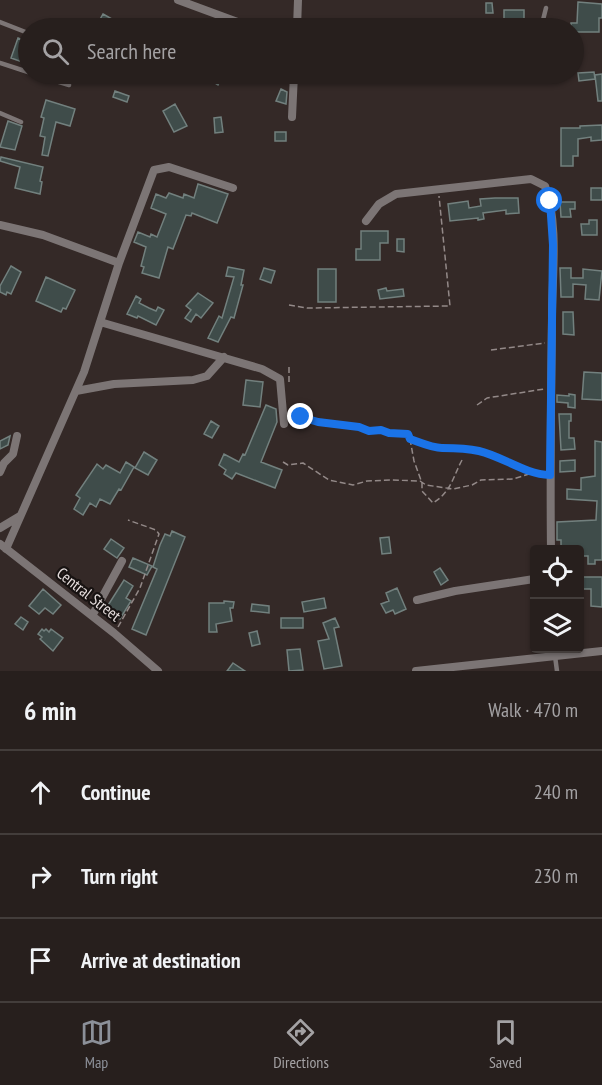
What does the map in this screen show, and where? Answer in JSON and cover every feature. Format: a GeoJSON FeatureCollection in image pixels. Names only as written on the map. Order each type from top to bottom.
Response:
{"type":"FeatureCollection","features":[{"type":"Feature","properties":{"kind":"street"},"geometry":{"type":"LineString","coordinates":[[178,0],[227,18]]}},
{"type":"Feature","properties":{"kind":"street"},"geometry":{"type":"LineString","coordinates":[[297,18],[298,0]]}},
{"type":"Feature","properties":{"kind":"street"},"geometry":{"type":"LineString","coordinates":[[292,117],[294,84]]}},
{"type":"Feature","properties":{"kind":"street"},"geometry":{"type":"LineString","coordinates":[[3,546],[20,516],[76,391],[119,263],[154,170],[169,167],[233,188]]}},
{"type":"Feature","properties":{"kind":"street"},"geometry":{"type":"LineString","coordinates":[[366,221],[379,204],[396,194],[531,180],[545,186],[550,201],[553,245],[551,545]]}},
{"type":"Feature","properties":{"kind":"street"},"geometry":{"type":"LineString","coordinates":[[0,225],[43,235],[119,263]]}},
{"type":"Feature","properties":{"kind":"street"},"geometry":{"type":"LineString","coordinates":[[100,322],[262,369],[280,379],[284,424]]}},
{"type":"Feature","properties":{"kind":"street"},"geometry":{"type":"LineString","coordinates":[[76,391],[114,384],[193,380],[207,376],[224,357]]}},
{"type":"Feature","properties":{"kind":"street"},"geometry":{"type":"LineString","coordinates":[[0,472],[4,463],[13,454],[17,436]]}},
{"type":"Feature","properties":{"kind":"street"},"geometry":{"type":"LineString","coordinates":[[0,528],[20,516]]}},
{"type":"Feature","properties":{"kind":"street","name":"Central Street"},"geometry":{"type":"LineString","coordinates":[[3,546],[114,633],[158,671]]}},
{"type":"Feature","properties":{"kind":"street"},"geometry":{"type":"LineString","coordinates":[[92,616],[122,561]]}},
{"type":"Feature","properties":{"kind":"street"},"geometry":{"type":"LineString","coordinates":[[417,600],[455,591],[530,580]]}},
{"type":"Feature","properties":{"kind":"street"},"geometry":{"type":"LineString","coordinates":[[584,651],[602,651]]}},
{"type":"Feature","properties":{"kind":"street"},"geometry":{"type":"LineString","coordinates":[[416,671],[547,653]]}},
{"type":"Feature","properties":{"kind":"lane"},"geometry":{"type":"LineString","coordinates":[[544,18],[546,8]]}},
{"type":"Feature","properties":{"kind":"lane"},"geometry":{"type":"LineString","coordinates":[[0,22],[18,29]]}},
{"type":"Feature","properties":{"kind":"lane"},"geometry":{"type":"LineString","coordinates":[[0,63],[18,69]]}},
{"type":"Feature","properties":{"kind":"lane"},"geometry":{"type":"LineString","coordinates":[[0,113],[21,122]]}},
{"type":"Feature","properties":{"kind":"lane"},"geometry":{"type":"LineString","coordinates":[[554,653],[557,671]]}},
{"type":"Feature","properties":{"kind":"path"},"geometry":{"type":"LineString","coordinates":[[289,305],[307,308],[450,306],[439,189]]}},
{"type":"Feature","properties":{"kind":"path"},"geometry":{"type":"LineString","coordinates":[[491,350],[552,343]]}},
{"type":"Feature","properties":{"kind":"path"},"geometry":{"type":"LineString","coordinates":[[289,367],[289,389]]}},
{"type":"Feature","properties":{"kind":"path"},"geometry":{"type":"LineString","coordinates":[[477,405],[487,398],[551,388]]}},
{"type":"Feature","properties":{"kind":"path"},"geometry":{"type":"LineString","coordinates":[[287,415],[318,422],[359,427],[369,431],[381,430],[408,434],[422,483],[422,491],[433,503],[450,488],[462,460]]}},
{"type":"Feature","properties":{"kind":"path"},"geometry":{"type":"LineString","coordinates":[[410,439],[441,448],[448,446],[480,451],[533,474]]}},
{"type":"Feature","properties":{"kind":"path"},"geometry":{"type":"LineString","coordinates":[[283,462],[288,465],[303,464],[329,480],[353,485],[368,481],[392,480],[450,488],[472,485],[481,480],[513,479],[533,474],[550,475]]}},
{"type":"Feature","properties":{"kind":"path"},"geometry":{"type":"LineString","coordinates":[[114,633],[140,588],[159,534],[156,530],[128,520]]}},
{"type":"Feature","properties":{"kind":"building"},"geometry":{"type":"Polygon","coordinates":[[[578,2],[602,4],[599,32],[584,32],[584,18],[577,18],[578,2]]]}},
{"type":"Feature","properties":{"kind":"building"},"geometry":{"type":"Polygon","coordinates":[[[486,3],[492,3],[493,13],[486,13],[486,3]]]}},
{"type":"Feature","properties":{"kind":"building"},"geometry":{"type":"Polygon","coordinates":[[[504,10],[524,10],[524,18],[504,18],[504,10]]]}},
{"type":"Feature","properties":{"kind":"building"},"geometry":{"type":"Polygon","coordinates":[[[18,38],[18,60],[11,58],[18,38]]]}},
{"type":"Feature","properties":{"kind":"building"},"geometry":{"type":"Polygon","coordinates":[[[594,72],[595,79],[584,80],[584,73],[594,72]]]}},
{"type":"Feature","properties":{"kind":"building"},"geometry":{"type":"Polygon","coordinates":[[[602,74],[602,101],[598,101],[595,75],[602,74]]]}},
{"type":"Feature","properties":{"kind":"building"},"geometry":{"type":"Polygon","coordinates":[[[281,89],[287,92],[286,104],[276,101],[281,89]]]}},
{"type":"Feature","properties":{"kind":"building"},"geometry":{"type":"Polygon","coordinates":[[[115,91],[129,96],[127,102],[113,97],[115,91]]]}},
{"type":"Feature","properties":{"kind":"building"},"geometry":{"type":"Polygon","coordinates":[[[46,100],[75,109],[70,126],[56,122],[48,156],[42,155],[45,137],[40,136],[44,118],[41,117],[46,100]]]}},
{"type":"Feature","properties":{"kind":"building"},"geometry":{"type":"Polygon","coordinates":[[[175,104],[187,126],[174,132],[163,111],[175,104]]]}},
{"type":"Feature","properties":{"kind":"building"},"geometry":{"type":"Polygon","coordinates":[[[221,117],[223,132],[215,133],[214,118],[221,117]]]}},
{"type":"Feature","properties":{"kind":"building"},"geometry":{"type":"Polygon","coordinates":[[[8,121],[22,126],[15,150],[0,147],[8,121]]]}},
{"type":"Feature","properties":{"kind":"building"},"geometry":{"type":"Polygon","coordinates":[[[602,125],[602,140],[591,141],[591,137],[578,139],[578,156],[573,156],[573,166],[561,166],[561,128],[602,125]]]}},
{"type":"Feature","properties":{"kind":"building"},"geometry":{"type":"Polygon","coordinates":[[[275,132],[286,132],[286,141],[275,141],[275,132]]]}},
{"type":"Feature","properties":{"kind":"building"},"geometry":{"type":"Polygon","coordinates":[[[1,157],[43,167],[40,194],[15,188],[20,167],[0,161],[1,157]]]}},
{"type":"Feature","properties":{"kind":"building"},"geometry":{"type":"Polygon","coordinates":[[[198,184],[228,194],[217,223],[192,213],[191,216],[186,215],[173,249],[168,247],[159,278],[142,273],[144,267],[141,266],[146,247],[134,242],[138,232],[157,237],[166,214],[151,208],[156,194],[166,198],[169,193],[183,198],[184,194],[194,198],[198,184]]]}},
{"type":"Feature","properties":{"kind":"building"},"geometry":{"type":"Polygon","coordinates":[[[591,188],[602,188],[602,200],[591,200],[591,188]]]}},
{"type":"Feature","properties":{"kind":"building"},"geometry":{"type":"Polygon","coordinates":[[[518,198],[519,213],[506,214],[506,210],[483,213],[484,219],[450,221],[448,204],[468,201],[469,208],[481,206],[480,199],[518,198]]]}},
{"type":"Feature","properties":{"kind":"building"},"geometry":{"type":"Polygon","coordinates":[[[560,202],[575,202],[575,209],[570,209],[571,217],[561,217],[560,202]]]}},
{"type":"Feature","properties":{"kind":"building"},"geometry":{"type":"Polygon","coordinates":[[[589,220],[597,220],[597,235],[582,235],[581,224],[589,224],[589,220]]]}},
{"type":"Feature","properties":{"kind":"building"},"geometry":{"type":"Polygon","coordinates":[[[361,231],[388,231],[388,243],[380,243],[380,260],[356,260],[356,249],[361,249],[361,231]]]}},
{"type":"Feature","properties":{"kind":"building"},"geometry":{"type":"Polygon","coordinates":[[[397,239],[404,239],[404,252],[397,251],[397,239]]]}},
{"type":"Feature","properties":{"kind":"building"},"geometry":{"type":"Polygon","coordinates":[[[11,266],[21,272],[11,294],[7,292],[6,295],[0,292],[0,286],[11,266]]]}},
{"type":"Feature","properties":{"kind":"building"},"geometry":{"type":"Polygon","coordinates":[[[228,267],[244,270],[241,285],[243,285],[234,318],[231,317],[218,342],[208,338],[219,316],[222,318],[234,277],[226,276],[228,267]]]}},
{"type":"Feature","properties":{"kind":"building"},"geometry":{"type":"Polygon","coordinates":[[[264,268],[275,271],[271,283],[260,279],[264,268]]]}},
{"type":"Feature","properties":{"kind":"building"},"geometry":{"type":"Polygon","coordinates":[[[560,268],[571,268],[571,278],[583,278],[583,269],[602,271],[599,300],[585,299],[586,285],[573,284],[573,297],[561,297],[560,268]]]}},
{"type":"Feature","properties":{"kind":"building"},"geometry":{"type":"Polygon","coordinates":[[[318,269],[336,269],[336,302],[318,302],[318,269]]]}},
{"type":"Feature","properties":{"kind":"building"},"geometry":{"type":"Polygon","coordinates":[[[46,277],[75,290],[66,309],[63,308],[61,312],[36,301],[46,277]]]}},
{"type":"Feature","properties":{"kind":"building"},"geometry":{"type":"Polygon","coordinates":[[[386,288],[387,291],[403,289],[404,296],[380,299],[378,290],[386,288]]]}},
{"type":"Feature","properties":{"kind":"building"},"geometry":{"type":"Polygon","coordinates":[[[198,293],[213,303],[201,318],[196,314],[191,322],[185,318],[191,310],[186,306],[198,293]]]}},
{"type":"Feature","properties":{"kind":"building"},"geometry":{"type":"Polygon","coordinates":[[[136,296],[141,299],[139,303],[149,308],[156,311],[158,307],[164,310],[156,325],[138,316],[137,318],[127,314],[136,296]]]}},
{"type":"Feature","properties":{"kind":"building"},"geometry":{"type":"Polygon","coordinates":[[[563,312],[573,312],[574,335],[563,334],[563,312]]]}},
{"type":"Feature","properties":{"kind":"building"},"geometry":{"type":"Polygon","coordinates":[[[584,372],[602,373],[602,400],[582,399],[584,372]]]}},
{"type":"Feature","properties":{"kind":"building"},"geometry":{"type":"Polygon","coordinates":[[[246,380],[263,382],[260,407],[243,405],[246,380]]]}},
{"type":"Feature","properties":{"kind":"building"},"geometry":{"type":"Polygon","coordinates":[[[569,394],[575,395],[575,408],[568,407],[568,403],[557,402],[557,395],[569,396],[569,394]]]}},
{"type":"Feature","properties":{"kind":"building"},"geometry":{"type":"Polygon","coordinates":[[[266,405],[276,409],[277,422],[261,462],[282,470],[275,488],[236,473],[232,479],[224,474],[226,470],[219,465],[224,454],[239,462],[243,454],[245,455],[266,405]]]}},
{"type":"Feature","properties":{"kind":"building"},"geometry":{"type":"Polygon","coordinates":[[[559,414],[571,414],[569,438],[574,438],[575,449],[561,450],[559,414]]]}},
{"type":"Feature","properties":{"kind":"building"},"geometry":{"type":"Polygon","coordinates":[[[211,421],[219,426],[212,438],[204,434],[211,421]]]}},
{"type":"Feature","properties":{"kind":"building"},"geometry":{"type":"Polygon","coordinates":[[[10,436],[8,445],[0,449],[0,441],[10,436]]]}},
{"type":"Feature","properties":{"kind":"building"},"geometry":{"type":"Polygon","coordinates":[[[595,441],[602,442],[602,560],[595,560],[595,564],[588,564],[588,556],[584,556],[584,545],[561,545],[561,540],[557,540],[557,522],[596,520],[597,501],[567,499],[567,489],[581,490],[581,478],[595,476],[595,441]]]}},
{"type":"Feature","properties":{"kind":"building"},"geometry":{"type":"Polygon","coordinates":[[[144,452],[157,460],[148,475],[135,468],[144,452]]]}},
{"type":"Feature","properties":{"kind":"building"},"geometry":{"type":"Polygon","coordinates":[[[575,460],[575,471],[560,472],[560,461],[575,460]]]}},
{"type":"Feature","properties":{"kind":"building"},"geometry":{"type":"Polygon","coordinates":[[[126,462],[134,467],[110,504],[100,499],[96,507],[90,503],[83,515],[74,509],[80,498],[76,495],[97,464],[103,469],[106,465],[120,473],[126,462]]]}},
{"type":"Feature","properties":{"kind":"building"},"geometry":{"type":"Polygon","coordinates":[[[172,531],[185,537],[146,635],[132,629],[157,569],[153,567],[160,545],[165,534],[170,536],[172,531]]]}},
{"type":"Feature","properties":{"kind":"building"},"geometry":{"type":"Polygon","coordinates":[[[389,537],[391,553],[382,554],[380,538],[389,537]]]}},
{"type":"Feature","properties":{"kind":"building"},"geometry":{"type":"Polygon","coordinates":[[[111,539],[124,548],[117,558],[104,549],[111,539]]]}},
{"type":"Feature","properties":{"kind":"building"},"geometry":{"type":"Polygon","coordinates":[[[133,558],[152,566],[147,575],[129,567],[133,558]]]}},
{"type":"Feature","properties":{"kind":"building"},"geometry":{"type":"Polygon","coordinates":[[[440,568],[448,580],[441,585],[434,572],[440,568]]]}},
{"type":"Feature","properties":{"kind":"building"},"geometry":{"type":"Polygon","coordinates":[[[584,577],[602,577],[602,607],[591,606],[591,589],[584,589],[584,577]]]}},
{"type":"Feature","properties":{"kind":"building"},"geometry":{"type":"Polygon","coordinates":[[[124,580],[133,586],[126,598],[131,601],[120,619],[105,610],[124,580]]]}},
{"type":"Feature","properties":{"kind":"building"},"geometry":{"type":"Polygon","coordinates":[[[397,588],[406,609],[395,614],[393,610],[386,613],[381,604],[389,601],[386,593],[397,588]]]}},
{"type":"Feature","properties":{"kind":"building"},"geometry":{"type":"Polygon","coordinates":[[[43,589],[61,605],[53,614],[45,608],[39,614],[29,606],[43,589]]]}},
{"type":"Feature","properties":{"kind":"building"},"geometry":{"type":"Polygon","coordinates":[[[324,598],[326,608],[304,612],[302,602],[324,598]]]}},
{"type":"Feature","properties":{"kind":"building"},"geometry":{"type":"Polygon","coordinates":[[[224,601],[234,602],[233,608],[230,608],[232,621],[216,624],[217,632],[209,632],[209,603],[224,603],[224,601]]]}},
{"type":"Feature","properties":{"kind":"building"},"geometry":{"type":"Polygon","coordinates":[[[252,604],[269,606],[269,613],[251,611],[252,604]]]}},
{"type":"Feature","properties":{"kind":"building"},"geometry":{"type":"Polygon","coordinates":[[[21,617],[28,622],[23,630],[15,624],[21,617]]]}},
{"type":"Feature","properties":{"kind":"building"},"geometry":{"type":"Polygon","coordinates":[[[281,618],[303,618],[303,628],[281,628],[281,618]]]}},
{"type":"Feature","properties":{"kind":"building"},"geometry":{"type":"Polygon","coordinates":[[[335,618],[339,627],[334,628],[342,666],[324,669],[318,641],[329,639],[323,623],[335,618]]]}},
{"type":"Feature","properties":{"kind":"building"},"geometry":{"type":"Polygon","coordinates":[[[42,629],[49,632],[51,629],[63,638],[53,651],[40,639],[42,637],[38,634],[42,629]]]}},
{"type":"Feature","properties":{"kind":"building"},"geometry":{"type":"Polygon","coordinates":[[[257,631],[260,644],[252,646],[249,633],[257,631]]]}},
{"type":"Feature","properties":{"kind":"building"},"geometry":{"type":"Polygon","coordinates":[[[300,649],[303,670],[289,671],[287,650],[300,649]]]}},
{"type":"Feature","properties":{"kind":"building"},"geometry":{"type":"Polygon","coordinates":[[[233,663],[245,671],[227,671],[233,663]]]}},
{"type":"Feature","properties":{"kind":"route"},"geometry":{"type":"LineString","coordinates":[[301,417],[318,422],[364,428],[369,431],[381,430],[408,434],[410,439],[420,442],[441,448],[448,446],[480,451],[533,474],[550,475],[553,245],[550,201]]}}]}
